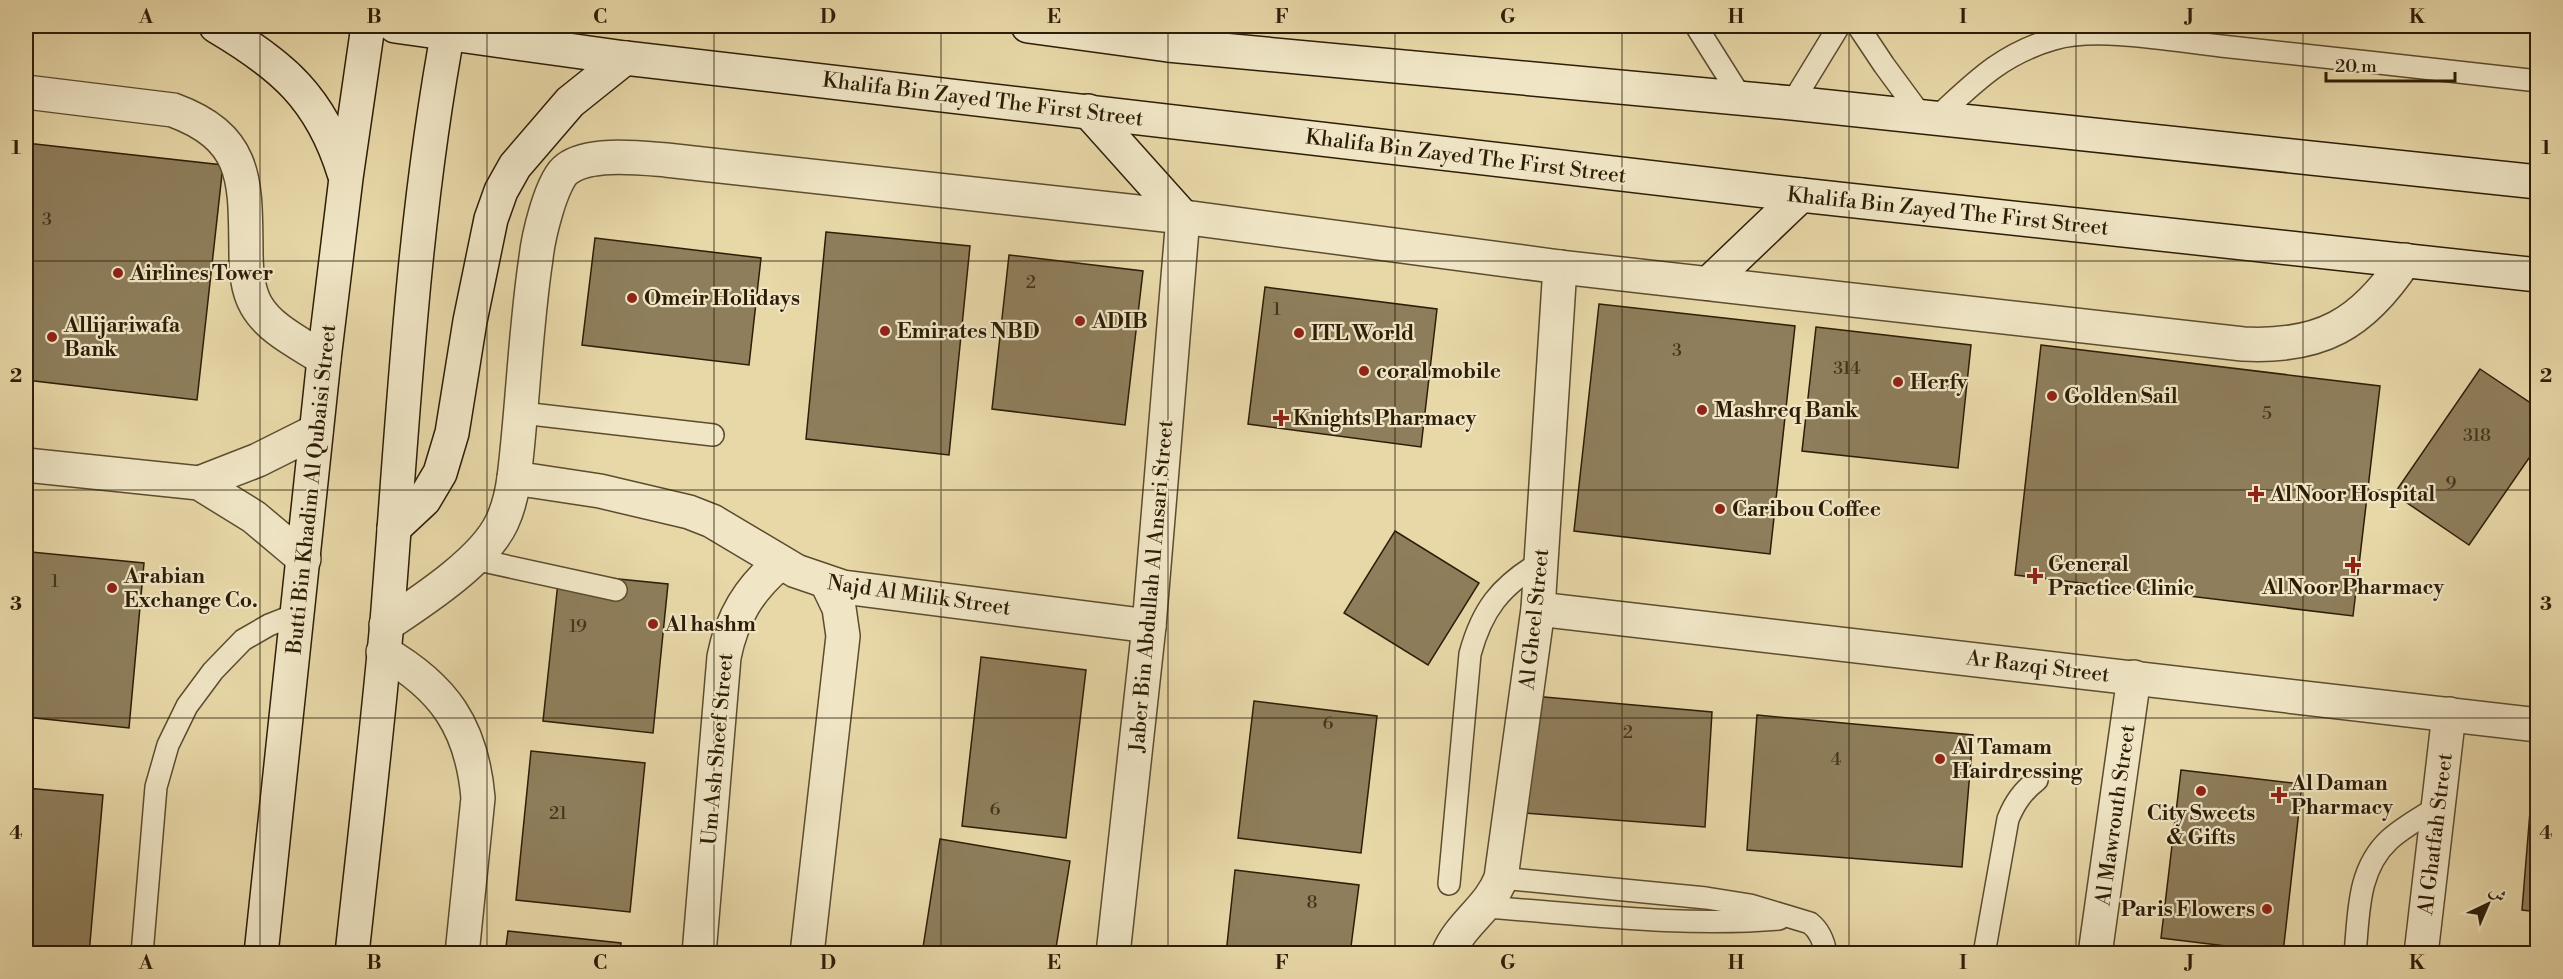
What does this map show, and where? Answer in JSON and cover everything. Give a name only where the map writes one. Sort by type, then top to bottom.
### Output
[{"type":"street","points":[[216,26],[241,40],[295,82],[318,111],[335,143],[346,178]]},
{"type":"street","name":"Butti Bin Khadim Al Qubaisi Street","points":[[261,954],[324,359],[346,178],[368,26]]},
{"type":"street","name":"Khalifa Bin Zayed The First Street","points":[[395,26],[448,29],[625,58],[1801,195],[2538,275]]},
{"type":"street","points":[[1029,26],[1178,35],[1742,99],[2538,182]]},
{"type":"street","points":[[352,954],[385,638],[432,118],[448,29]]},
{"type":"street","points":[[394,528],[424,501],[440,473],[452,433],[470,321],[491,219],[501,191],[515,166],[570,102],[625,58]]},
{"type":"street","points":[[26,92],[173,110],[199,122],[222,140],[233,156],[244,184],[246,264],[250,294],[266,319],[324,359]]},
{"type":"street","points":[[1088,111],[1183,217]]},
{"type":"street","points":[[385,638],[474,559],[501,524],[510,500],[514,478],[536,257],[555,186],[566,169],[589,161],[616,157],[666,160],[1183,217],[1560,267],[2243,344],[2271,345],[2299,342],[2325,334],[2350,321],[2372,304],[2390,283],[2405,260]]},
{"type":"street","points":[[1709,283],[1801,195]]},
{"type":"street","name":"Jaber Bin Abdullah Al Ansari Street","points":[[1113,954],[1149,626],[1183,217]]},
{"type":"street","name":"Al Gheel Street","points":[[1448,954],[1453,942],[1485,907],[1501,878],[1538,609],[1560,267]]},
{"type":"street","points":[[198,483],[258,460],[316,431]]},
{"type":"street","points":[[26,465],[198,483],[254,517],[304,559]]},
{"type":"street","name":"Najd Al Milik Street","points":[[514,478],[600,491],[689,512],[712,521],[780,563],[827,584],[877,593],[1149,626]]},
{"type":"street","name":"Um Ash Sheef Street","points":[[699,954],[724,657],[728,635],[748,595],[780,563]]},
{"type":"street","points":[[807,954],[843,636],[839,608],[827,584]]},
{"type":"street","name":"Ar Razqi Street","points":[[1538,609],[2538,725]]},
{"type":"street","points":[[385,638],[445,700],[470,746],[476,772],[478,798],[462,954]]},
{"type":"street","name":"Al Mawrouth Street","points":[[2095,954],[2134,677]]},
{"type":"street","name":"Al Ghatfah Street","points":[[2421,954],[2449,714]]},
{"type":"lane","points":[[1696,26],[1742,99]]},
{"type":"lane","points":[[1792,103],[1839,26]]},
{"type":"lane","points":[[1858,26],[1884,65],[1929,118],[1995,65],[2025,48],[2057,38],[2090,34],[2163,39],[2538,81]]},
{"type":"lane","points":[[522,413],[713,435]]},
{"type":"lane","points":[[474,559],[616,590]]},
{"type":"lane","points":[[1449,884],[1470,654],[1474,639],[1487,610],[1502,590],[1520,574],[1541,562]]},
{"type":"lane","points":[[142,954],[156,787],[168,746],[187,706],[213,671],[243,640],[269,625],[297,614]]},
{"type":"lane","points":[[1984,954],[2008,819],[2014,804],[2024,790],[2037,780]]},
{"type":"lane","points":[[2355,954],[2363,883],[2368,868],[2388,841],[2439,806]]},
{"type":"lane","points":[[1501,878],[1706,898],[1750,905],[1792,918]]},
{"type":"lane","points":[[1485,907],[1682,921],[1801,919],[1817,929],[1823,940],[1826,954]]},
{"type":"building","name":"Airlines Tower","points":[[26,143],[223,165],[197,400],[26,380]]},
{"type":"building","points":[[826,232],[970,246],[949,455],[806,439]]},
{"type":"building","points":[[595,238],[761,258],[749,365],[582,345]]},
{"type":"building","points":[[1009,255],[1143,271],[1125,425],[992,409]]},
{"type":"building","points":[[1265,287],[1437,309],[1421,447],[1248,424]]},
{"type":"building","points":[[1599,304],[1795,326],[1770,554],[1574,531]]},
{"type":"building","points":[[1816,327],[1971,345],[1958,468],[1802,451]]},
{"type":"building","points":[[2041,345],[2380,386],[2353,616],[2015,575]]},
{"type":"building","points":[[2480,369],[2538,408],[2538,445],[2469,545],[2394,494]]},
{"type":"building","points":[[1395,531],[1479,583],[1428,665],[1344,613]]},
{"type":"building","points":[[31,552],[144,563],[129,728],[26,717],[26,618]]},
{"type":"building","points":[[559,573],[668,584],[653,733],[543,721]]},
{"type":"building","points":[[981,657],[1086,670],[1066,838],[962,826]]},
{"type":"building","points":[[1533,696],[1712,712],[1705,827],[1524,813]]},
{"type":"building","points":[[1254,701],[1377,716],[1361,853],[1238,838]]},
{"type":"building","points":[[1757,715],[1973,735],[1962,867],[1747,850]]},
{"type":"building","points":[[531,751],[645,763],[630,912],[516,900]]},
{"type":"building","points":[[2181,770],[2302,784],[2283,953],[2161,938]]},
{"type":"building","points":[[26,788],[103,795],[89,954],[26,954]]},
{"type":"building","points":[[2531,799],[2538,800],[2538,912],[2522,910]]},
{"type":"building","points":[[940,839],[1070,861],[1055,954],[922,954]]},
{"type":"building","points":[[1235,870],[1359,885],[1350,954],[1226,954]]},
{"type":"building","points":[[508,931],[621,943],[620,954],[505,954]]},
{"type":"place","name":"Airlines Tower","points":[[118,273]]},
{"type":"place","name":"Omeir Holidays","points":[[632,298]]},
{"type":"place","name":"ADIB","points":[[1080,321]]},
{"type":"place","name":"Emirates NBD","points":[[885,331]]},
{"type":"place","name":"ITL World","points":[[1299,333]]},
{"type":"place","name":"Allijariwafa Bank","points":[[52,337]]},
{"type":"place","name":"coral mobile","points":[[1364,371]]},
{"type":"place","name":"Herfy","points":[[1898,382]]},
{"type":"place","name":"Golden Sail","points":[[2052,396]]},
{"type":"place","name":"Mashreq Bank","points":[[1702,410]]},
{"type":"place","name":"Knights Pharmacy","points":[[1281,418]]},
{"type":"place","name":"Al Noor Hospital","points":[[2256,494]]},
{"type":"place","name":"Caribou Coffee","points":[[1720,509]]},
{"type":"place","name":"Al Noor Pharmacy","points":[[2353,565]]},
{"type":"place","name":"General Practice Clinic","points":[[2035,576]]},
{"type":"place","name":"Arabian Exchange Co.","points":[[112,588]]},
{"type":"place","name":"Al hashm","points":[[653,624]]},
{"type":"place","name":"Al Tamam Hairdressing","points":[[1940,759]]},
{"type":"place","name":"City Sweets & Gifts","points":[[2201,791]]},
{"type":"place","name":"Al Daman Pharmacy","points":[[2279,795]]},
{"type":"place","name":"Paris Flowers","points":[[2267,909]]}]
